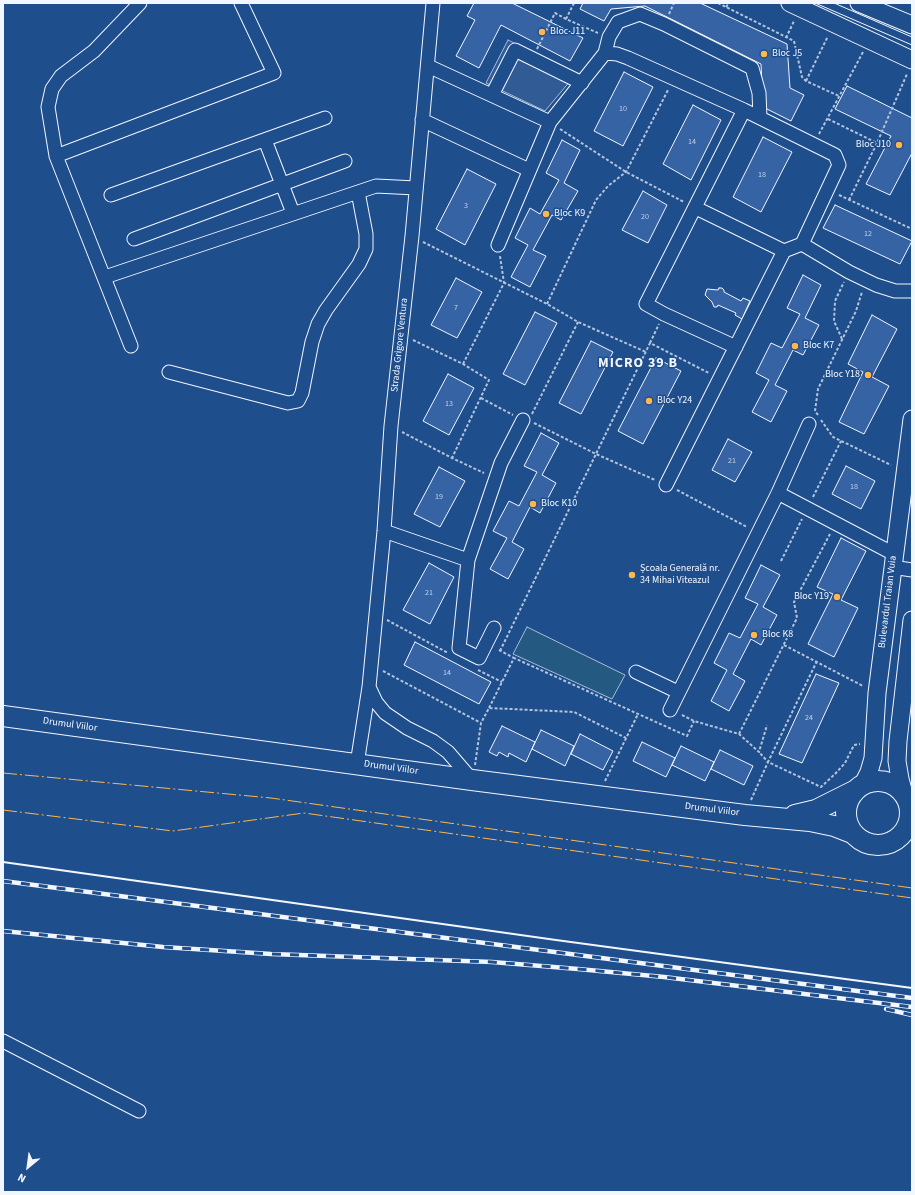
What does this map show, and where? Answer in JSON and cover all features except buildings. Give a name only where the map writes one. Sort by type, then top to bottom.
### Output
[{"type":"highway","name":"Drumul Viilor","points":[[3,716],[472,780],[745,815],[823,823],[852,833]]},
{"type":"highway","points":[[874,781],[885,782],[896,786],[908,802],[910,815],[908,826],[902,836],[882,846],[870,845],[860,840],[852,833],[846,823],[845,811],[848,800],[859,788],[874,781]]},
{"type":"highway","name":"Drumul Viilor","points":[[779,818],[816,810],[859,788]]},
{"type":"highway","points":[[892,842],[912,841]]},
{"type":"main road","points":[[859,3],[912,25]]},
{"type":"main road","points":[[795,5],[869,40],[911,64]]},
{"type":"main road","name":"Bulevardul Traian Vuia","points":[[859,788],[869,772],[874,744],[877,693],[912,418]]},
{"type":"main road","points":[[908,802],[900,779],[898,741],[912,620]]},
{"type":"street","points":[[131,346],[105,276],[56,156],[48,107],[52,89],[61,76],[94,51],[140,3]]},
{"type":"street","points":[[56,156],[274,73],[241,3]]},
{"type":"street","name":"Strada Grigore Ventura","points":[[358,764],[369,687],[370,664],[384,531],[391,426],[412,236],[433,3]]},
{"type":"street","points":[[498,245],[550,122],[605,53],[609,37],[618,22],[640,14],[664,24],[752,68],[759,93],[760,118]]},
{"type":"street","points":[[492,95],[515,50],[582,83]]},
{"type":"street","points":[[605,53],[616,54],[744,110],[835,155],[838,165],[802,244],[784,251],[666,485]]},
{"type":"street","points":[[428,66],[550,122]]},
{"type":"street","points":[[736,347],[664,314],[646,304],[696,208],[744,110]]},
{"type":"street","points":[[111,194],[325,118]]},
{"type":"street","points":[[422,120],[529,170]]},
{"type":"street","points":[[265,140],[294,213]]},
{"type":"street","points":[[134,239],[345,160]]},
{"type":"street","points":[[105,276],[376,186],[416,188]]},
{"type":"street","points":[[169,372],[288,403],[298,401],[302,393],[312,342],[318,324],[326,310],[359,264],[366,249],[366,234],[358,192]]},
{"type":"street","points":[[696,208],[784,251]]},
{"type":"street","points":[[802,244],[865,281],[896,291],[912,291]]},
{"type":"street","points":[[494,628],[479,658],[459,648],[468,560],[501,463],[523,420]]},
{"type":"street","points":[[670,710],[757,532],[778,493],[809,424]]},
{"type":"street","points":[[778,493],[837,523],[893,561],[912,570]]},
{"type":"street","points":[[384,531],[468,560]]},
{"type":"street","points":[[636,672],[678,692]]},
{"type":"street","name":"Strada Grigore Ventura","points":[[369,687],[376,702],[385,713],[407,728],[433,741],[448,752],[472,780]]},
{"type":"street","points":[[3,1041],[139,1111]]},
{"type":"path","points":[[566,19],[574,3]]},
{"type":"path","points":[[718,3],[794,41],[802,77],[806,81],[839,96]]},
{"type":"path","points":[[726,7],[729,3]]},
{"type":"path","points":[[786,38],[795,5]]},
{"type":"path","points":[[532,58],[555,13],[609,37]]},
{"type":"path","points":[[806,81],[834,24]]},
{"type":"path","points":[[814,144],[869,40]]},
{"type":"path","points":[[849,200],[877,144],[911,64]]},
{"type":"path","points":[[547,304],[596,200],[608,186],[626,172],[674,79]]},
{"type":"path","points":[[828,119],[877,144]]},
{"type":"path","points":[[550,122],[626,172],[696,208]]},
{"type":"path","points":[[827,189],[912,230]]},
{"type":"path","points":[[412,236],[547,304],[578,322],[646,352]]},
{"type":"path","points":[[462,364],[504,283],[498,245]]},
{"type":"path","points":[[842,339],[834,321],[835,301],[849,272]]},
{"type":"path","points":[[865,281],[856,311],[818,389],[815,411],[833,437],[905,472]]},
{"type":"path","points":[[500,651],[664,314]]},
{"type":"path","points":[[578,322],[529,420],[596,454],[666,485],[757,532]]},
{"type":"path","points":[[402,334],[462,364],[489,380],[452,458]]},
{"type":"path","points":[[650,343],[720,378]]},
{"type":"path","points":[[481,398],[523,420]]},
{"type":"path","points":[[391,426],[496,479]]},
{"type":"path","points":[[739,734],[797,618],[794,602],[837,523]]},
{"type":"path","points":[[375,614],[448,652]]},
{"type":"path","points":[[487,644],[514,658],[687,736],[694,721]]},
{"type":"path","points":[[784,645],[877,693]]},
{"type":"path","points":[[472,780],[481,723],[514,658]]},
{"type":"path","points":[[745,815],[768,762],[817,661]]},
{"type":"path","points":[[370,664],[481,723]]},
{"type":"path","points":[[474,668],[502,682]]},
{"type":"path","points":[[489,708],[574,712],[626,738]]},
{"type":"path","points":[[670,710],[694,721],[739,734],[768,762],[821,786],[846,763],[854,745],[874,744]]},
{"type":"path","points":[[598,795],[638,714]]},
{"type":"path","points":[[759,752],[767,725]]},
{"type":"shaded area","points":[[508,40],[576,74],[545,111],[486,83]]},
{"type":"shaded area","points":[[527,627],[625,675],[612,699],[513,654]]},
{"type":"tram line","points":[[815,3],[912,45]]},
{"type":"tram line","points":[[834,3],[912,37]]},
{"type":"railway","points":[[3,881],[912,998]]},
{"type":"railway","points":[[3,931],[163,947],[271,954],[492,962],[578,969],[664,977],[912,1007]]},
{"type":"railway","points":[[886,1009],[912,1015]]},
{"type":"wall","points":[[3,862],[556,940],[912,988]]},
{"type":"power","points":[[3,773],[271,798],[912,888]]},
{"type":"power","points":[[3,810],[173,831],[304,813],[912,898]]},
{"type":"place","name":"Bloc J11","points":[[542,32]]},
{"type":"place","name":"Bloc J5","points":[[764,54]]},
{"type":"place","name":"Bloc J10","points":[[899,145]]},
{"type":"place","name":"Bloc K9","points":[[546,214]]},
{"type":"place","name":"Bloc K7","points":[[795,346]]},
{"type":"place","name":"Bloc Y18","points":[[868,375]]},
{"type":"place","name":"Bloc Y24","points":[[649,401]]},
{"type":"place","name":"Bloc K10","points":[[533,504]]},
{"type":"place","name":"Școala Generală nr. 34 Mihai Viteazul","points":[[632,575]]},
{"type":"place","name":"Bloc Y19","points":[[837,597]]},
{"type":"place","name":"Bloc K8","points":[[754,635]]},
{"type":"district","name":"MICRO 39 B","points":[[638,364]]}]
